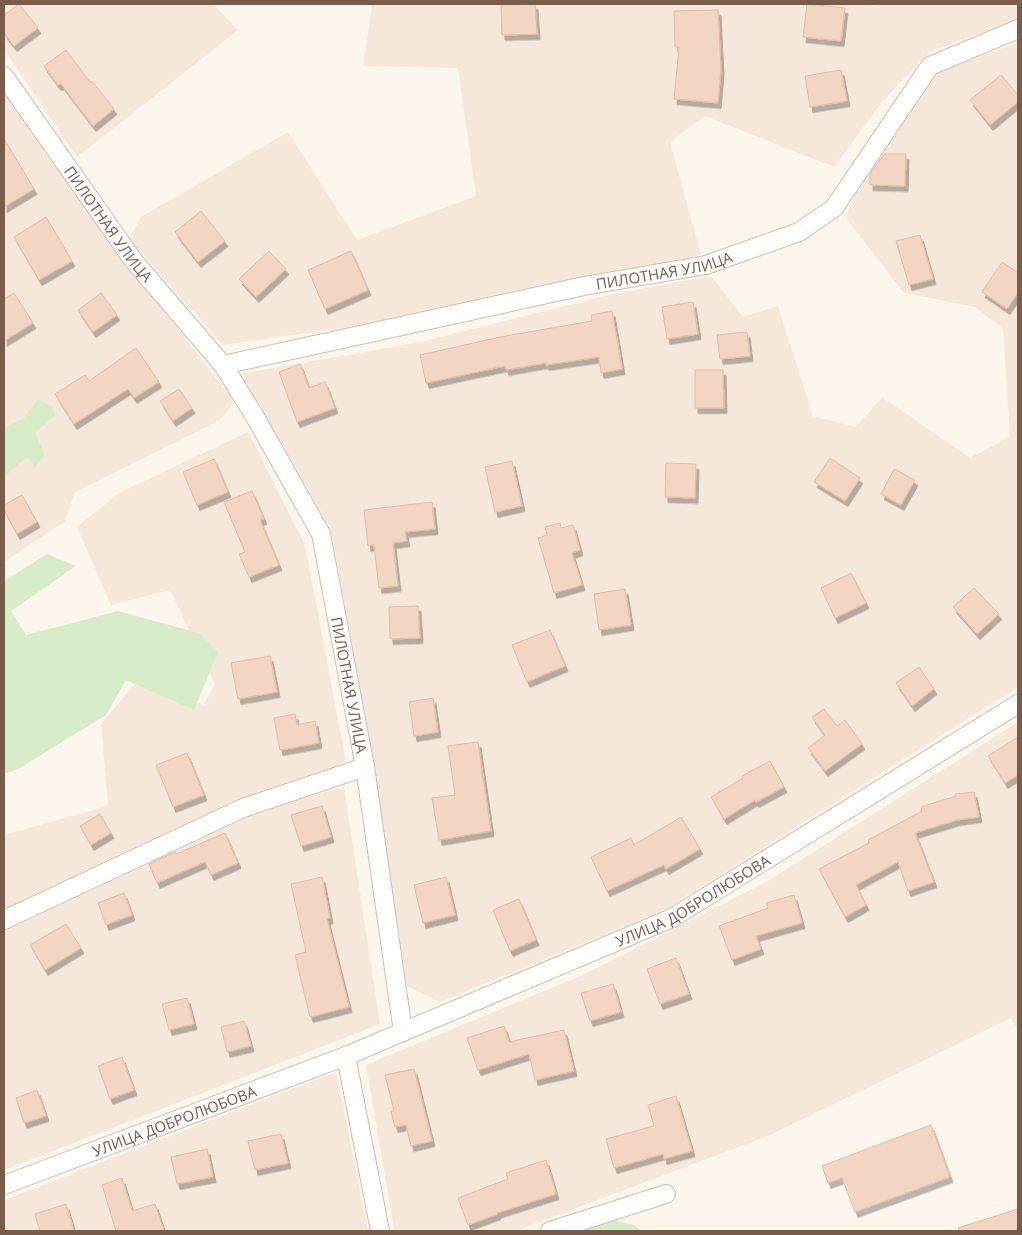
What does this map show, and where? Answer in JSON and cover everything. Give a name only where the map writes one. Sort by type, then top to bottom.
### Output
[{"type":"street","name":"ПИЛОТНАЯ УЛИЦА","points":[[223,365],[584,286],[706,265],[799,232],[834,208],[930,66],[1018,30]]},
{"type":"street","name":"ПИЛОТНАЯ УЛИЦА","points":[[4,76],[133,260],[223,365],[254,415],[321,534],[365,766],[403,1032]]},
{"type":"street","name":"УЛИЦА ДОБРОЛЮБОВА","points":[[4,1185],[346,1056],[672,918],[1018,704]]},
{"type":"street","points":[[4,920],[243,808],[365,766]]},
{"type":"street","points":[[346,1056],[380,1231]]},
{"type":"street","points":[[550,1231],[666,1194]]},
{"type":"shaded area","points":[[4,4],[213,4],[238,30],[77,157],[4,49]]},
{"type":"shaded area","points":[[372,4],[871,4],[872,7],[884,4],[1018,4],[1018,19],[929,52],[881,103],[834,167],[705,116],[670,142],[701,255],[404,319],[223,345],[129,239],[141,217],[288,132],[357,240],[476,196],[458,68],[363,66]]},
{"type":"shaded area","points":[[1018,43],[1018,687],[664,910],[440,1002],[407,986],[360,693],[331,529],[240,374],[421,342],[613,294],[711,276],[743,317],[778,306],[813,416],[856,427],[882,397],[970,458],[1010,437],[1003,329],[975,307],[904,293],[846,218],[863,174],[935,71]]},
{"type":"shaded area","points":[[4,91],[234,402],[220,420],[75,492],[65,521],[4,562]]},
{"type":"shaded area","points":[[248,432],[305,545],[346,762],[64,884],[4,913],[4,835],[108,806],[101,724],[142,676],[204,705],[215,684],[170,590],[111,605],[77,527],[119,493]]},
{"type":"shaded area","points":[[1018,722],[1018,1032],[1011,1018],[768,1136],[515,1231],[406,1231],[394,1229],[366,1065],[585,974],[768,881]]},
{"type":"shaded area","points":[[344,787],[380,1024],[4,1170],[4,927],[244,815]]},
{"type":"shaded area","points":[[336,1072],[368,1231],[4,1231],[4,1200]]},
{"type":"green space","points":[[38,399],[52,406],[55,415],[35,433],[45,455],[35,467],[28,456],[4,477],[4,428],[24,418]]},
{"type":"green space","points":[[47,554],[76,566],[11,611],[26,635],[118,611],[199,633],[218,652],[194,710],[126,680],[106,715],[18,769],[4,774],[4,581]]},
{"type":"green space","points":[[613,1220],[634,1225],[642,1231],[581,1231]]},
{"type":"building","points":[[19,4],[38,28],[14,46],[4,33],[4,15]]},
{"type":"building","points":[[535,4],[537,34],[502,35],[501,5]]},
{"type":"building","points":[[807,4],[845,8],[841,41],[803,37]]},
{"type":"building","points":[[718,10],[721,70],[718,103],[674,99],[679,47],[675,47],[674,11]]},
{"type":"building","points":[[66,50],[90,82],[92,81],[114,109],[93,126],[61,84],[58,85],[44,66]]},
{"type":"building","points":[[841,70],[847,101],[810,107],[805,76]]},
{"type":"building","points":[[1001,75],[1018,95],[1018,102],[990,125],[970,100]]},
{"type":"building","points":[[4,139],[34,189],[4,207]]},
{"type":"building","points":[[884,154],[906,154],[905,186],[870,185],[870,174]]},
{"type":"building","points":[[201,211],[225,241],[198,262],[175,232]]},
{"type":"building","points":[[46,217],[72,261],[39,280],[14,237]]},
{"type":"building","points":[[920,235],[933,279],[909,285],[896,241]]},
{"type":"building","points":[[269,251],[286,269],[256,297],[239,279]]},
{"type":"building","points":[[351,251],[368,290],[325,309],[308,270]]},
{"type":"building","points":[[1002,262],[1018,273],[1018,293],[1007,309],[982,292]]},
{"type":"building","points":[[14,293],[33,323],[4,341],[4,299]]},
{"type":"building","points":[[101,293],[117,315],[93,332],[78,310]]},
{"type":"building","points":[[693,302],[698,334],[667,339],[662,307]]},
{"type":"building","points":[[612,311],[622,369],[601,373],[599,357],[546,365],[545,363],[506,370],[505,366],[426,383],[420,355],[500,337],[592,321],[591,315]]},
{"type":"building","points":[[747,332],[750,356],[720,359],[717,335]]},
{"type":"building","points":[[136,348],[159,382],[134,398],[128,389],[74,424],[55,394],[85,375],[89,381]]},
{"type":"building","points":[[300,364],[309,388],[325,382],[335,408],[297,422],[279,372]]},
{"type":"building","points":[[695,370],[723,370],[724,408],[695,408]]},
{"type":"building","points":[[179,389],[192,408],[173,421],[160,401]]},
{"type":"building","points":[[830,458],[860,478],[845,501],[814,482]]},
{"type":"building","points":[[214,459],[228,492],[197,505],[183,472]]},
{"type":"building","points":[[512,461],[522,506],[495,512],[485,467]]},
{"type":"building","points":[[666,463],[696,464],[695,498],[665,497]]},
{"type":"building","points":[[894,469],[915,480],[901,505],[881,494]]},
{"type":"building","points":[[252,491],[264,519],[260,520],[279,565],[249,577],[239,554],[245,552],[224,502]]},
{"type":"building","points":[[22,495],[37,522],[17,534],[4,510],[4,505]]},
{"type":"building","points":[[432,502],[435,529],[405,532],[407,541],[393,543],[398,586],[379,588],[374,545],[368,546],[364,510]]},
{"type":"building","points":[[560,523],[561,528],[573,525],[580,550],[572,553],[582,585],[554,593],[538,538],[547,535],[545,527]]},
{"type":"building","points":[[851,573],[866,603],[835,618],[821,588]]},
{"type":"building","points":[[974,588],[999,614],[977,634],[953,607]]},
{"type":"building","points":[[625,589],[631,625],[599,630],[594,594]]},
{"type":"building","points":[[418,606],[420,638],[390,639],[389,607]]},
{"type":"building","points":[[550,630],[565,666],[527,682],[512,645]]},
{"type":"building","points":[[270,656],[277,692],[238,699],[231,663]]},
{"type":"building","points":[[919,667],[934,689],[912,706],[896,683]]},
{"type":"building","points":[[433,698],[438,732],[414,736],[409,702]]},
{"type":"building","points":[[824,709],[837,726],[845,720],[862,744],[825,771],[808,748],[825,735],[812,717]]},
{"type":"building","points":[[295,714],[297,725],[315,721],[319,743],[280,750],[274,718]]},
{"type":"building","points":[[1018,737],[1018,775],[1005,783],[988,756]]},
{"type":"building","points":[[478,742],[491,831],[439,840],[432,798],[455,795],[448,746]]},
{"type":"building","points":[[187,753],[204,795],[173,807],[156,765]]},
{"type":"building","points":[[770,761],[784,787],[756,802],[755,800],[724,819],[711,797],[743,778],[742,776]]},
{"type":"building","points":[[974,792],[979,817],[957,820],[915,833],[934,882],[908,891],[898,862],[856,885],[866,905],[845,917],[819,869],[869,843],[868,840],[922,811],[921,807],[956,796],[955,794]]},
{"type":"building","points":[[322,806],[331,837],[301,846],[291,815]]},
{"type":"building","points":[[100,814],[111,833],[91,845],[80,826]]},
{"type":"building","points":[[681,817],[700,849],[666,869],[664,865],[607,891],[591,857],[631,838],[634,845]]},
{"type":"building","points":[[225,833],[238,863],[211,875],[205,862],[157,883],[149,864]]},
{"type":"building","points":[[322,877],[330,918],[327,919],[349,1007],[310,1017],[295,955],[306,952],[291,884]]},
{"type":"building","points":[[446,877],[455,915],[423,923],[414,885]]},
{"type":"building","points":[[124,893],[132,915],[106,925],[98,903]]},
{"type":"building","points":[[794,895],[802,923],[756,936],[761,949],[732,960],[719,926],[768,908],[766,903]]},
{"type":"building","points":[[519,899],[536,940],[510,951],[493,910]]},
{"type":"building","points":[[66,924],[81,948],[45,970],[30,945]]},
{"type":"building","points":[[676,958],[689,994],[660,1004],[647,969]]},
{"type":"building","points":[[613,984],[621,1012],[590,1021],[581,993]]},
{"type":"building","points":[[187,998],[194,1024],[169,1030],[162,1004]]},
{"type":"building","points":[[244,1021],[251,1046],[227,1052],[221,1027]]},
{"type":"building","points":[[504,1026],[509,1042],[564,1030],[574,1071],[535,1080],[529,1054],[478,1070],[467,1038]]},
{"type":"building","points":[[122,1057],[134,1090],[110,1099],[98,1066]]},
{"type":"building","points":[[414,1069],[432,1141],[411,1146],[406,1125],[395,1127],[391,1112],[394,1111],[385,1075]]},
{"type":"building","points":[[37,1090],[46,1116],[24,1123],[16,1098]]},
{"type":"building","points":[[676,1096],[692,1151],[664,1159],[663,1154],[614,1168],[606,1139],[654,1126],[648,1105]]},
{"type":"building","points":[[931,1125],[950,1177],[855,1212],[842,1178],[828,1183],[822,1166]]},
{"type":"building","points":[[281,1134],[288,1163],[255,1170],[248,1141]]},
{"type":"building","points":[[207,1149],[213,1177],[177,1184],[171,1157]]},
{"type":"building","points":[[546,1160],[556,1194],[497,1213],[468,1225],[458,1198],[508,1179],[506,1173]]},
{"type":"building","points":[[122,1178],[132,1211],[155,1204],[164,1231],[116,1231],[102,1185]]},
{"type":"building","points":[[66,1204],[74,1231],[40,1231],[35,1214]]},
{"type":"building","points":[[1018,1209],[1018,1231],[959,1231],[958,1228]]}]
